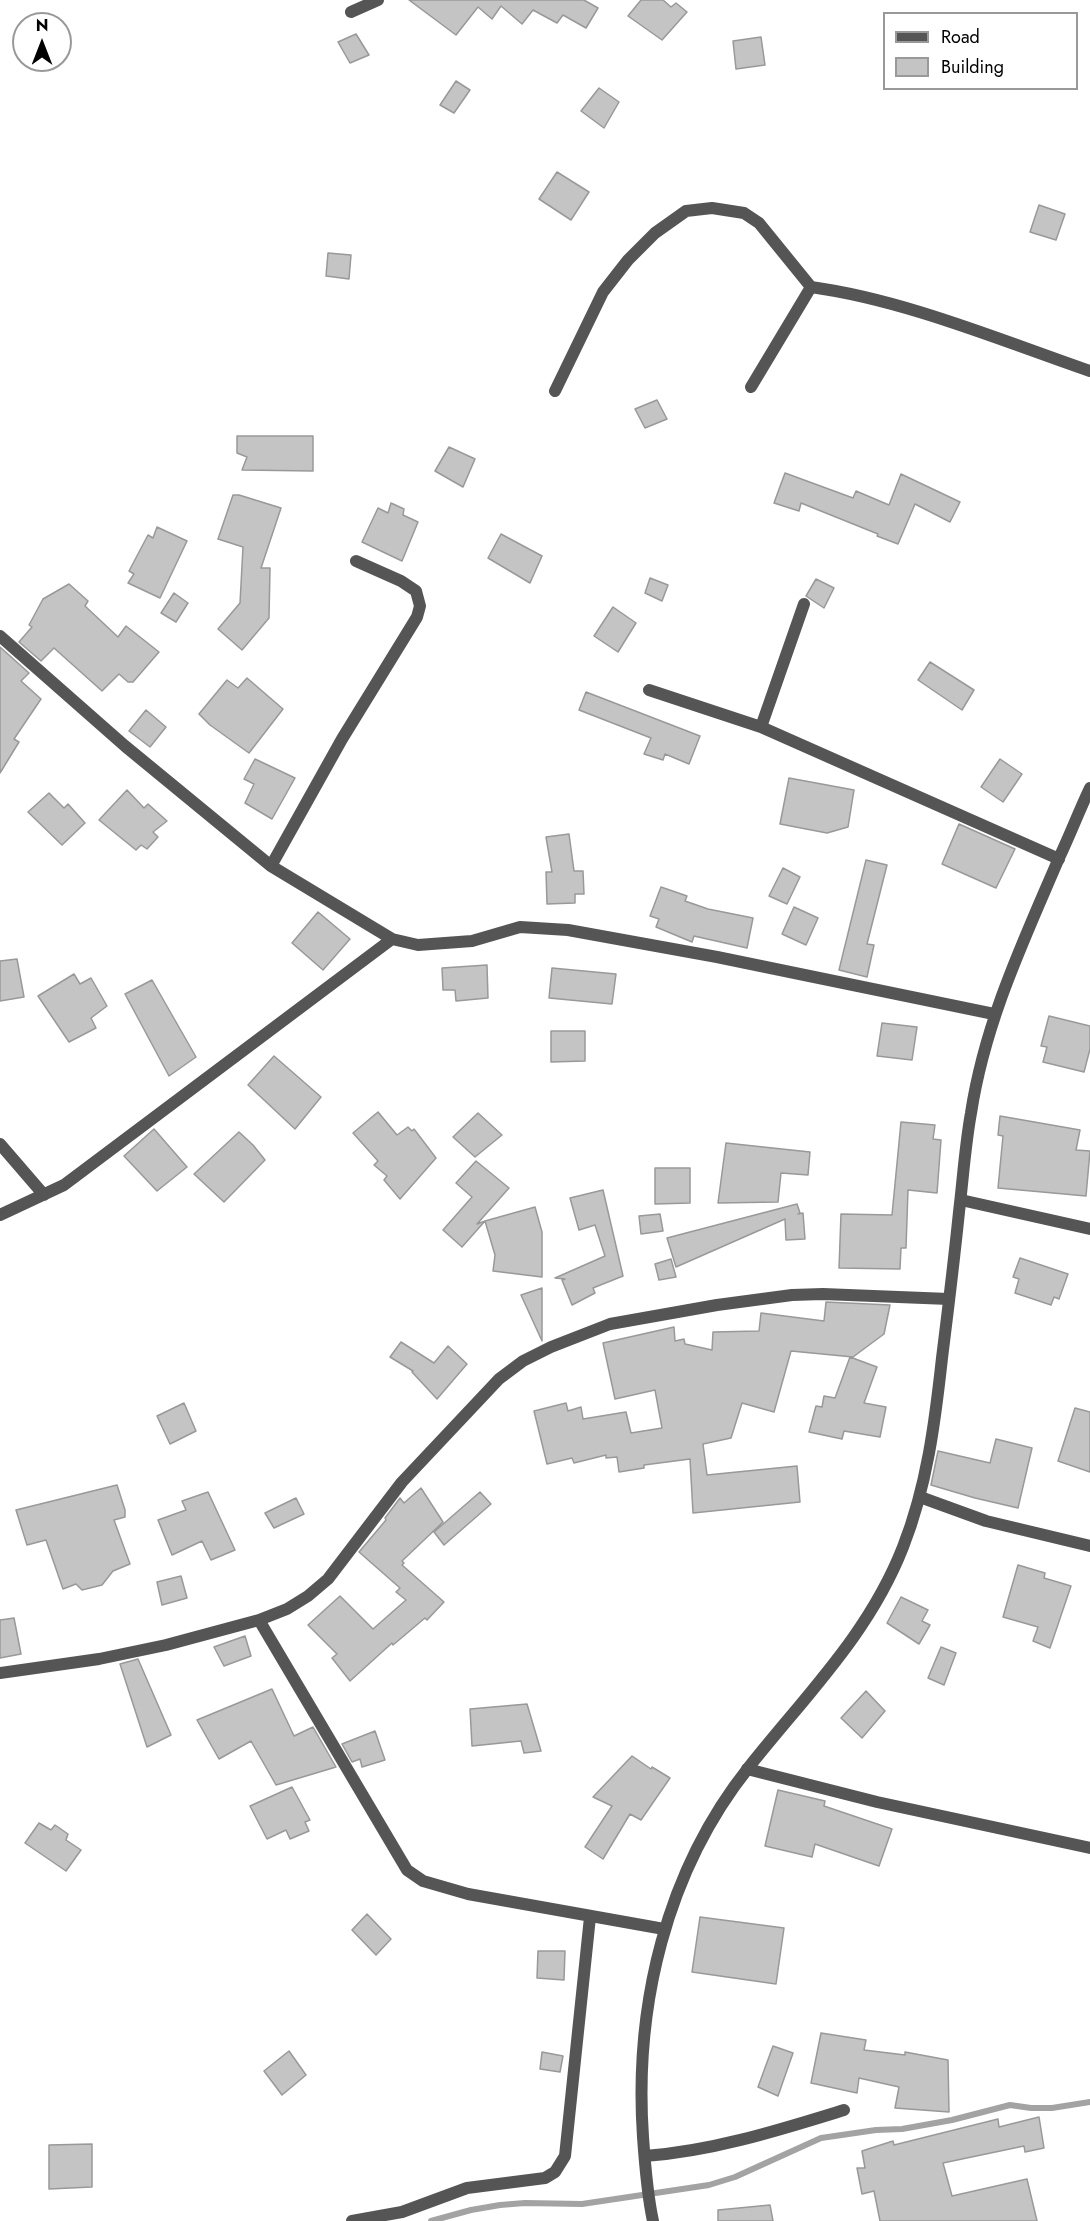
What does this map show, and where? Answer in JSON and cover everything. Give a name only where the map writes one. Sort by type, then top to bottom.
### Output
[{"type":"street","points":[[351,12],[378,0]]},
{"type":"street","points":[[555,391],[603,292],[628,260],[655,233],[686,211],[712,208],[744,213],[759,223],[811,286],[844,291],[883,302],[1090,371]]},
{"type":"street","points":[[751,387],[811,286]]},
{"type":"street","points":[[271,866],[342,739],[417,617],[420,606],[416,591],[401,581],[356,561]]},
{"type":"street","points":[[760,727],[804,604]]},
{"type":"street","points":[[0,636],[124,746],[271,866],[392,939],[417,945],[472,941],[520,927],[568,930],[717,957],[994,1014]]},
{"type":"street","points":[[649,690],[760,727],[1059,859]]},
{"type":"street","points":[[652,2216],[645,2156],[641,2075],[654,1967],[664,1929],[689,1868],[722,1805],[747,1769],[845,1652],[886,1587],[904,1544],[920,1497],[938,1407],[976,1083],[994,1014],[1034,914],[1059,859],[1085,811],[1090,788]]},
{"type":"street","points":[[0,1215],[64,1185],[392,939]]},
{"type":"street","points":[[0,1144],[44,1195]]},
{"type":"street","points":[[961,1200],[1090,1229]]},
{"type":"street","points":[[0,1673],[166,1646],[259,1620],[301,1601],[328,1579],[402,1482],[499,1379],[523,1362],[551,1347],[610,1324],[717,1305],[792,1295],[950,1299]]},
{"type":"street","points":[[920,1497],[986,1521],[1090,1546]]},
{"type":"street","points":[[259,1620],[407,1870],[423,1881],[468,1894],[664,1929]]},
{"type":"street","points":[[747,1769],[877,1802],[1090,1848]]},
{"type":"street","points":[[352,2221],[402,2212],[467,2188],[545,2178],[555,2172],[565,2156],[590,1917]]},
{"type":"street","points":[[645,2156],[683,2153],[772,2132],[844,2110]]},
{"type":"building","points":[[409,0],[584,0],[598,8],[586,28],[563,15],[557,23],[533,10],[522,24],[501,6],[492,19],[478,7],[456,35]]},
{"type":"building","points":[[641,0],[663,0],[671,7],[676,3],[687,12],[662,40],[628,16]]},
{"type":"building","points":[[356,34],[369,55],[350,63],[338,42]]},
{"type":"building","points":[[761,37],[765,65],[736,69],[733,41]]},
{"type":"building","points":[[456,81],[470,90],[454,113],[440,105]]},
{"type":"building","points":[[599,88],[619,102],[604,128],[581,111]]},
{"type":"building","points":[[557,172],[589,192],[571,220],[539,199]]},
{"type":"building","points":[[1039,205],[1065,214],[1056,240],[1030,232]]},
{"type":"building","points":[[328,253],[351,255],[349,279],[326,276]]},
{"type":"building","points":[[657,400],[667,419],[645,428],[635,409]]},
{"type":"building","points":[[237,436],[313,436],[313,471],[242,470],[247,457],[237,453]]},
{"type":"building","points":[[449,447],[475,459],[463,487],[435,471]]},
{"type":"building","points":[[785,473],[853,498],[856,491],[889,505],[901,474],[960,502],[950,522],[915,504],[898,544],[801,503],[799,511],[774,503]]},
{"type":"building","points":[[233,495],[281,508],[261,568],[270,568],[269,618],[242,650],[218,629],[240,603],[243,547],[218,539]]},
{"type":"building","points":[[391,503],[404,509],[403,515],[418,522],[402,561],[362,542],[378,508],[388,513]]},
{"type":"building","points":[[157,527],[187,541],[160,598],[128,583],[134,574],[129,571],[148,535],[153,538]]},
{"type":"building","points":[[501,534],[542,556],[530,583],[488,558]]},
{"type":"building","points":[[650,578],[668,585],[662,601],[645,593]]},
{"type":"building","points":[[816,579],[834,588],[824,608],[806,596]]},
{"type":"building","points":[[69,584],[88,601],[85,606],[118,637],[126,626],[159,652],[133,682],[128,682],[119,674],[102,691],[54,648],[41,661],[19,642],[32,627],[29,625],[43,599]]},
{"type":"building","points":[[174,593],[188,603],[176,622],[161,613]]},
{"type":"building","points":[[613,607],[636,623],[618,652],[594,636]]},
{"type":"building","points":[[0,647],[29,673],[21,681],[41,699],[14,739],[19,742],[0,773]]},
{"type":"building","points":[[930,662],[974,690],[962,710],[918,680]]},
{"type":"building","points":[[247,678],[283,709],[249,753],[210,725],[199,714],[227,680],[238,688]]},
{"type":"building","points":[[586,692],[700,736],[689,764],[665,754],[663,760],[644,754],[651,738],[579,710]]},
{"type":"building","points":[[146,710],[166,727],[150,747],[129,731]]},
{"type":"building","points":[[255,759],[295,778],[272,819],[245,803],[254,784],[244,779]]},
{"type":"building","points":[[1000,759],[1022,774],[1003,802],[981,787]]},
{"type":"building","points":[[789,778],[854,790],[848,827],[827,833],[780,824]]},
{"type":"building","points":[[127,790],[144,808],[148,804],[167,821],[153,832],[158,837],[147,849],[141,845],[136,850],[99,820]]},
{"type":"building","points":[[49,793],[64,808],[68,804],[85,823],[62,845],[28,812]]},
{"type":"building","points":[[959,824],[1015,849],[996,888],[942,864]]},
{"type":"building","points":[[569,834],[574,871],[583,871],[584,894],[575,894],[575,903],[547,904],[546,872],[552,872],[546,837]]},
{"type":"building","points":[[866,860],[887,865],[867,944],[874,945],[867,977],[839,970]]},
{"type":"building","points":[[783,868],[800,877],[787,904],[769,896]]},
{"type":"building","points":[[661,887],[687,896],[685,901],[708,909],[753,918],[747,948],[694,936],[692,942],[656,927],[659,919],[650,916]]},
{"type":"building","points":[[794,907],[818,918],[806,945],[782,934]]},
{"type":"building","points":[[318,912],[350,939],[323,970],[292,943]]},
{"type":"building","points":[[17,959],[24,997],[0,1001],[0,961]]},
{"type":"building","points":[[487,965],[488,998],[456,1001],[455,990],[443,990],[442,968]]},
{"type":"building","points":[[552,968],[616,974],[612,1004],[549,998]]},
{"type":"building","points":[[74,974],[80,984],[91,978],[107,1006],[91,1018],[96,1028],[69,1042],[38,996]]},
{"type":"building","points":[[152,980],[196,1057],[169,1076],[125,994]]},
{"type":"building","points":[[1049,1016],[1090,1026],[1090,1049],[1084,1072],[1043,1062],[1047,1047],[1041,1046]]},
{"type":"building","points":[[882,1023],[917,1027],[912,1060],[877,1056]]},
{"type":"building","points":[[551,1031],[585,1031],[585,1061],[551,1062]]},
{"type":"building","points":[[274,1056],[321,1097],[295,1129],[248,1085]]},
{"type":"building","points":[[378,1112],[397,1135],[408,1127],[412,1131],[414,1129],[436,1158],[400,1199],[384,1180],[387,1176],[374,1165],[378,1161],[353,1133]]},
{"type":"building","points":[[478,1113],[502,1135],[475,1157],[453,1137]]},
{"type":"building","points":[[1000,1116],[1080,1130],[1076,1150],[1090,1151],[1086,1196],[998,1188],[1003,1136],[998,1135]]},
{"type":"building","points":[[901,1122],[935,1125],[933,1139],[941,1140],[937,1193],[908,1190],[906,1248],[901,1248],[900,1269],[839,1268],[841,1214],[892,1215]]},
{"type":"building","points":[[154,1129],[187,1167],[157,1191],[124,1156]]},
{"type":"building","points":[[239,1132],[265,1160],[224,1202],[194,1174]]},
{"type":"building","points":[[726,1143],[810,1152],[808,1175],[781,1173],[778,1202],[718,1203]]},
{"type":"building","points":[[476,1161],[509,1188],[477,1224],[485,1221],[462,1247],[443,1230],[472,1197],[456,1183]]},
{"type":"building","points":[[655,1168],[690,1168],[690,1203],[655,1204]]},
{"type":"building","points":[[603,1190],[623,1276],[593,1288],[595,1293],[572,1305],[562,1280],[565,1279],[555,1278],[605,1256],[595,1225],[579,1230],[570,1198]]},
{"type":"building","points":[[797,1204],[800,1213],[798,1214],[803,1213],[805,1239],[786,1240],[785,1219],[676,1267],[667,1238]]},
{"type":"building","points":[[535,1207],[542,1232],[542,1277],[493,1271],[495,1255],[485,1221]]},
{"type":"building","points":[[660,1214],[663,1231],[641,1234],[639,1216]]},
{"type":"building","points":[[1020,1258],[1068,1274],[1059,1299],[1054,1297],[1051,1305],[1015,1293],[1019,1279],[1013,1277]]},
{"type":"building","points":[[671,1259],[676,1277],[659,1280],[655,1264]]},
{"type":"building","points":[[542,1288],[542,1341],[521,1295]]},
{"type":"building","points":[[826,1302],[890,1305],[884,1334],[853,1357],[791,1351],[774,1412],[742,1403],[731,1438],[703,1444],[707,1475],[797,1466],[800,1502],[693,1513],[690,1459],[644,1465],[644,1468],[619,1472],[617,1457],[606,1458],[606,1455],[574,1463],[572,1458],[547,1464],[534,1411],[566,1403],[568,1411],[581,1407],[583,1419],[626,1412],[631,1433],[662,1428],[655,1390],[615,1399],[603,1343],[674,1327],[675,1341],[684,1339],[685,1344],[712,1350],[713,1332],[759,1331],[761,1313],[824,1321]]},
{"type":"building","points":[[401,1342],[434,1363],[448,1346],[467,1364],[437,1399],[413,1371],[390,1357]]},
{"type":"building","points":[[850,1357],[877,1367],[864,1403],[886,1407],[880,1437],[844,1431],[842,1439],[809,1432],[816,1406],[822,1407],[824,1396],[835,1398]]},
{"type":"building","points":[[184,1403],[196,1431],[170,1444],[157,1416]]},
{"type":"building","points":[[1075,1408],[1090,1412],[1090,1472],[1058,1461]]},
{"type":"building","points":[[996,1439],[1032,1448],[1018,1508],[931,1485],[938,1451],[990,1463]]},
{"type":"building","points":[[117,1485],[125,1517],[114,1520],[130,1564],[113,1571],[102,1585],[82,1590],[76,1584],[63,1589],[46,1540],[27,1545],[16,1510]]},
{"type":"building","points":[[421,1488],[443,1522],[402,1561],[404,1563],[402,1565],[444,1602],[427,1620],[425,1618],[393,1645],[392,1643],[350,1681],[332,1658],[337,1654],[308,1625],[340,1596],[373,1629],[406,1600],[396,1592],[400,1588],[359,1552],[386,1520],[385,1518],[400,1498],[404,1503]]},
{"type":"building","points":[[208,1492],[235,1550],[211,1560],[202,1541],[172,1555],[158,1520],[186,1510],[182,1501]]},
{"type":"building","points":[[480,1492],[491,1504],[444,1545],[434,1532]]},
{"type":"building","points":[[296,1498],[304,1514],[274,1528],[265,1513]]},
{"type":"building","points":[[1018,1565],[1045,1573],[1044,1578],[1071,1586],[1050,1648],[1033,1641],[1038,1627],[1003,1617]]},
{"type":"building","points":[[181,1576],[187,1598],[162,1605],[157,1582]]},
{"type":"building","points":[[901,1597],[928,1610],[922,1621],[930,1625],[919,1644],[887,1623]]},
{"type":"building","points":[[14,1618],[21,1654],[0,1658],[0,1620]]},
{"type":"building","points":[[245,1636],[251,1656],[224,1666],[214,1647]]},
{"type":"building","points":[[941,1647],[956,1653],[944,1685],[928,1678]]},
{"type":"building","points":[[138,1659],[171,1735],[147,1747],[120,1664]]},
{"type":"building","points":[[272,1689],[294,1736],[313,1727],[336,1767],[276,1785],[251,1741],[219,1759],[197,1720]]},
{"type":"building","points":[[866,1691],[885,1711],[862,1738],[841,1718]]},
{"type":"building","points":[[527,1704],[541,1751],[524,1753],[521,1741],[472,1746],[470,1709]]},
{"type":"building","points":[[375,1731],[385,1760],[362,1767],[360,1759],[352,1762],[342,1744]]},
{"type":"building","points":[[632,1756],[670,1778],[641,1820],[630,1814],[603,1859],[585,1847],[612,1806],[593,1797]]},
{"type":"building","points":[[292,1787],[310,1820],[305,1822],[309,1831],[290,1839],[286,1830],[267,1839],[250,1806]]},
{"type":"building","points":[[778,1790],[825,1801],[824,1806],[892,1829],[879,1866],[815,1844],[812,1857],[765,1846]]},
{"type":"building","points":[[39,1823],[51,1830],[55,1825],[68,1834],[66,1840],[81,1850],[66,1871],[25,1843]]},
{"type":"building","points":[[367,1914],[391,1939],[376,1955],[352,1930]]},
{"type":"building","points":[[700,1917],[784,1928],[776,1984],[692,1972]]},
{"type":"building","points":[[538,1951],[565,1951],[564,1980],[537,1978]]},
{"type":"building","points":[[821,2033],[866,2040],[864,2050],[905,2055],[905,2052],[948,2060],[949,2112],[895,2108],[899,2087],[859,2078],[857,2093],[811,2083]]},
{"type":"building","points":[[773,2046],[793,2053],[778,2096],[758,2087]]},
{"type":"building","points":[[289,2051],[306,2075],[282,2095],[264,2071]]},
{"type":"building","points":[[542,2052],[563,2056],[560,2072],[540,2069]]},
{"type":"building","points":[[1039,2117],[1044,2148],[1025,2152],[1024,2146],[943,2163],[952,2196],[1027,2179],[1037,2221],[880,2221],[874,2191],[862,2194],[857,2168],[865,2168],[862,2151],[893,2141],[894,2145],[998,2119],[999,2127]]},
{"type":"building","points":[[92,2144],[92,2187],[49,2189],[49,2145]]},
{"type":"building","points":[[770,2205],[773,2221],[718,2221],[718,2210]]},
{"type":"waterway","points":[[431,2221],[500,2205],[582,2204],[709,2185],[735,2177],[821,2138],[876,2130],[902,2129],[952,2120],[1010,2105],[1052,2108],[1090,2102]]}]
